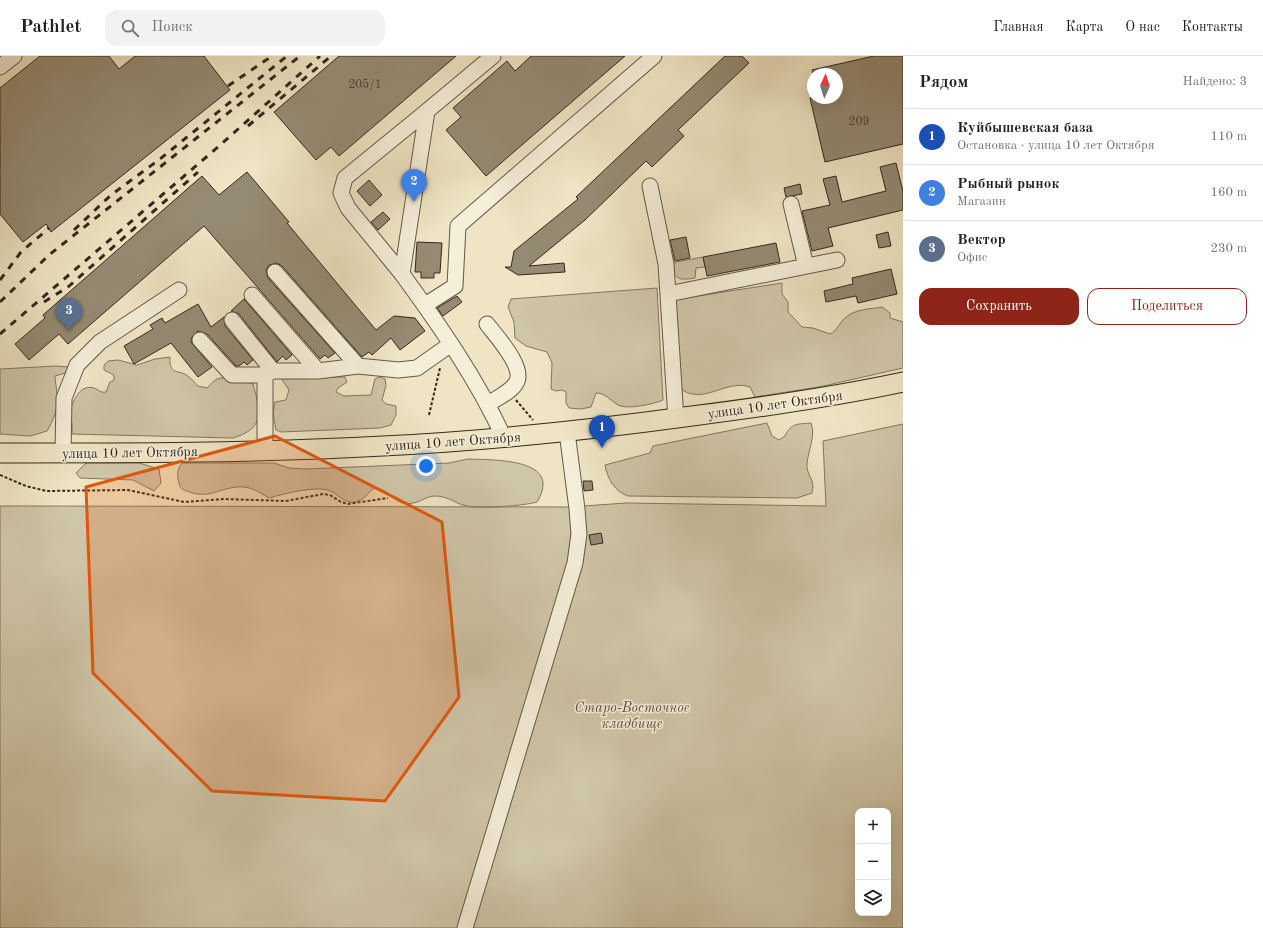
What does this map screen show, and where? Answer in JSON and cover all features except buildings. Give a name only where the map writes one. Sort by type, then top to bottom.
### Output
[{"type":"main road","name":"улица 10 лет Октября","points":[[0,453],[265,450],[382,446],[504,438],[567,432],[816,400],[903,382]]},
{"type":"street","points":[[0,67],[14,56]]},
{"type":"street","points":[[493,56],[345,178],[341,193],[348,208],[402,274],[425,305],[448,347],[488,404],[504,438]]},
{"type":"street","points":[[425,305],[455,286],[458,226],[654,56]]},
{"type":"street","points":[[402,274],[427,111]]},
{"type":"street","points":[[650,186],[666,264],[676,418]]},
{"type":"street","points":[[791,204],[806,266]]},
{"type":"street","points":[[668,294],[837,260]]},
{"type":"street","points":[[275,272],[358,366]]},
{"type":"street","points":[[62,453],[64,398],[77,365],[100,342],[179,290]]},
{"type":"street","points":[[252,295],[318,371]]},
{"type":"street","points":[[232,320],[269,373],[265,450]]},
{"type":"street","points":[[487,324],[516,363],[518,373],[517,383],[509,391],[488,404]]},
{"type":"street","points":[[200,340],[232,375],[318,371],[358,366],[398,370],[417,368],[448,347]]},
{"type":"street","points":[[465,928],[575,563],[579,534],[578,509],[567,432]]},
{"type":"path","points":[[429,415],[448,347]]},
{"type":"path","points":[[509,391],[535,423]]},
{"type":"path","points":[[0,475],[26,486],[46,491],[128,490],[184,502],[224,499],[286,501],[323,494],[330,495],[340,502],[348,504],[388,498]]},
{"type":"highlighted area","points":[[275,436],[442,522],[459,697],[385,801],[212,791],[93,673],[86,487]]},
{"type":"green space","points":[[703,257],[705,267],[696,268],[695,278],[681,279],[675,276],[671,263]]},
{"type":"green space","points":[[782,283],[782,294],[788,302],[788,312],[802,327],[813,328],[830,334],[849,315],[863,310],[882,307],[890,313],[890,318],[903,322],[903,368],[819,387],[755,397],[750,387],[743,385],[728,387],[699,395],[689,393],[679,388],[672,300]]},
{"type":"green space","points":[[657,288],[663,400],[659,402],[628,407],[618,405],[605,395],[596,393],[591,407],[581,409],[569,408],[566,403],[566,392],[551,389],[552,363],[547,352],[526,346],[515,338],[514,322],[508,307],[511,299]]},
{"type":"green space","points":[[170,357],[170,363],[173,370],[185,374],[198,386],[207,388],[217,379],[221,378],[235,379],[253,384],[259,411],[256,424],[243,434],[233,438],[72,434],[72,423],[68,414],[77,395],[84,389],[88,388],[94,388],[102,392],[106,392],[110,382],[114,380],[114,375],[104,370],[104,365],[108,361],[118,360],[137,365],[155,359]]},
{"type":"green space","points":[[56,366],[70,367],[69,372],[55,376],[57,404],[47,431],[30,436],[0,434],[0,369]]},
{"type":"green space","points":[[345,377],[347,382],[338,388],[336,392],[344,396],[371,395],[375,379],[379,377],[385,379],[386,385],[382,400],[386,404],[396,406],[396,415],[391,425],[380,428],[281,432],[276,430],[273,413],[275,402],[286,400],[289,390],[281,378]]},
{"type":"green space","points":[[767,423],[772,436],[779,440],[785,436],[792,426],[811,423],[813,433],[807,468],[813,485],[812,493],[797,498],[628,496],[619,491],[612,484],[606,470],[605,465],[650,453],[653,446]]},
{"type":"green space","name":"Старо-Восточное кладбище","points":[[903,424],[903,928],[0,928],[0,506],[570,507],[626,503],[826,506],[823,441]]},
{"type":"green space","points":[[468,459],[508,461],[522,464],[534,469],[541,477],[543,488],[537,502],[502,507],[473,507],[463,505],[444,497],[431,496],[408,504],[403,503],[386,492],[375,488],[363,499],[353,502],[346,501],[328,490],[322,489],[298,491],[269,498],[254,490],[244,487],[229,488],[210,494],[195,494],[183,489],[179,485],[178,475],[178,470],[182,463],[274,463],[289,468],[305,469],[449,463]]},
{"type":"green space","points":[[86,463],[139,463],[159,469],[161,483],[154,491],[133,480],[80,478],[76,473]]},
{"type":"railway","points":[[228,86],[272,56]]},
{"type":"railway","points":[[74,230],[111,195],[160,159],[287,56]]},
{"type":"railway","points":[[0,302],[49,255],[300,56]]},
{"type":"railway","points":[[0,334],[218,147],[320,56]]},
{"type":"railway","points":[[248,126],[331,56]]},
{"type":"railway","points":[[44,302],[68,287],[198,172]]},
{"type":"railway","points":[[0,280],[21,252],[49,228]]},
{"type":"place","name":"Рыбный рынок","points":[[414,202]]},
{"type":"place","name":"Вектор","points":[[69,331]]},
{"type":"place","name":"Куйбышевская база","points":[[602,448]]}]
